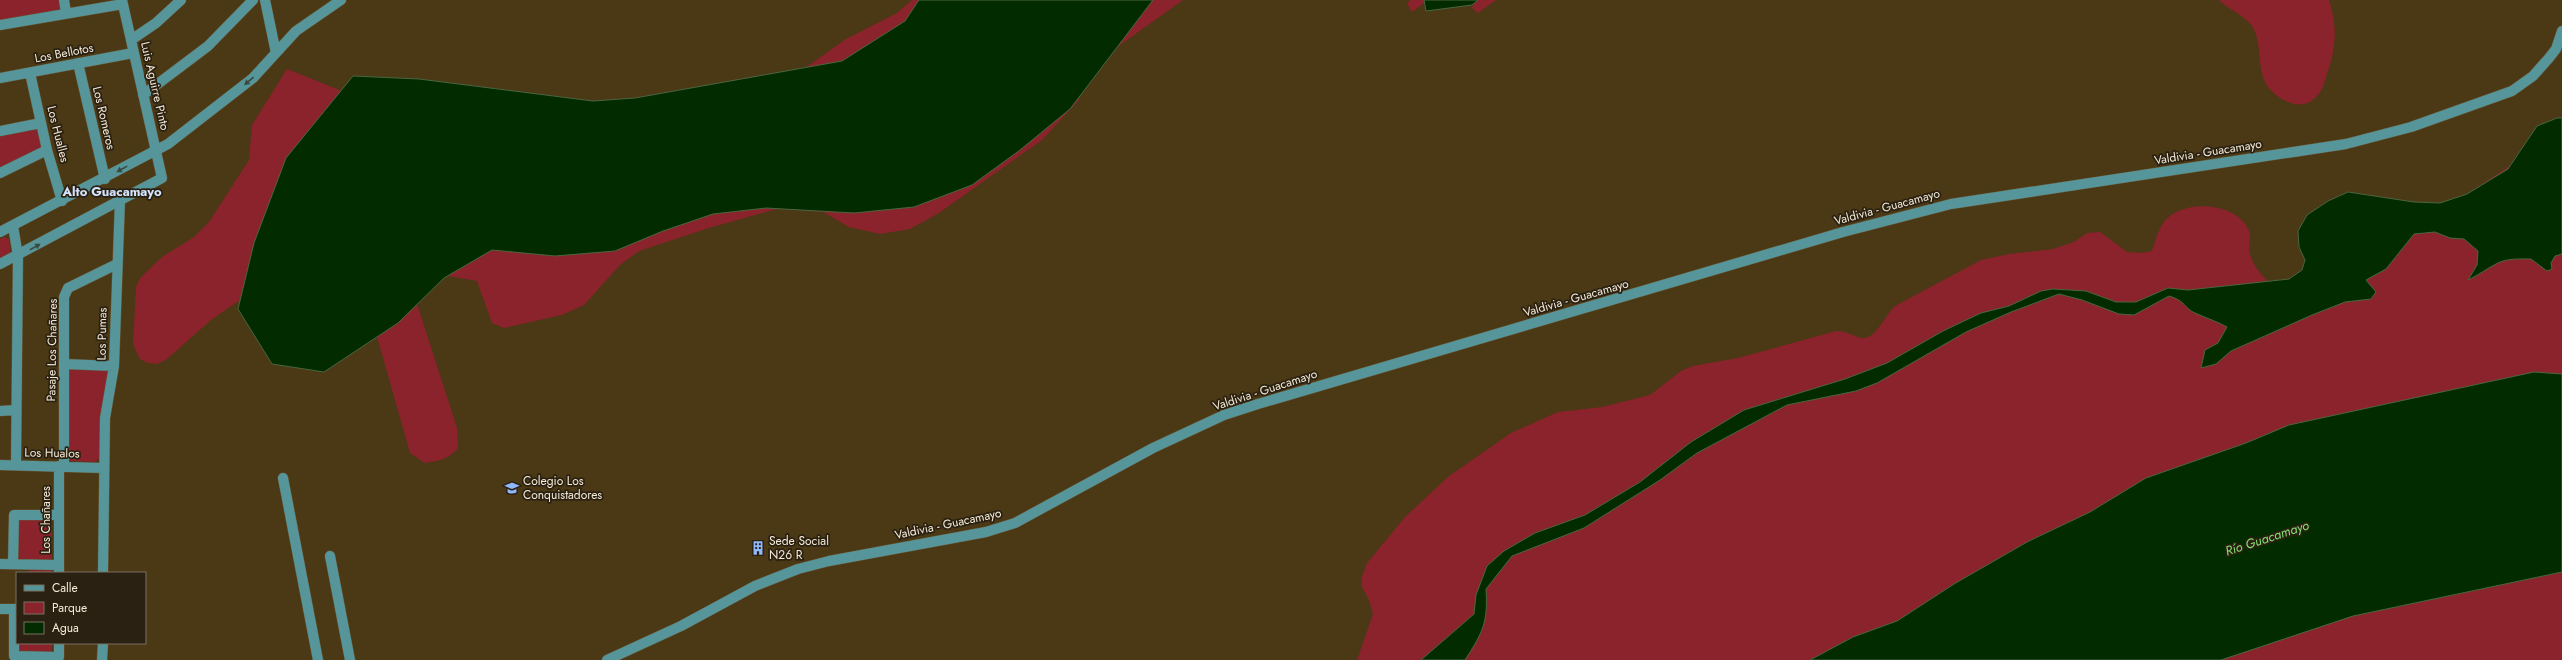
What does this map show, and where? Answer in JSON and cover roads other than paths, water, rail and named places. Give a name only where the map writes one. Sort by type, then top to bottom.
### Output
[{"type":"street","points":[[64,0],[66,13]]},
{"type":"street","points":[[131,40],[156,23],[181,0]]},
{"type":"street","points":[[143,95],[208,46],[253,0]]},
{"type":"street","points":[[265,0],[276,53]]},
{"type":"street","points":[[0,232],[105,179],[156,150],[210,113],[253,78],[296,31],[340,0]]},
{"type":"street","points":[[0,25],[123,2]]},
{"type":"street","name":"Luis Aguirre Pinto","points":[[120,200],[162,178],[123,2]]},
{"type":"street","name":"Valdivia - Guacamayo","points":[[607,660],[675,629],[755,586],[798,569],[828,561],[986,532],[1015,523],[1153,448],[1224,415],[1258,404],[1843,232],[1951,204],[2346,144],[2444,117],[2512,91],[2523,84],[2556,49],[2562,31]]},
{"type":"street","name":"Los Bellotos","points":[[0,78],[133,52]]},
{"type":"street","name":"Los Romeros","points":[[78,63],[105,179]]},
{"type":"street","name":"Los Hualles","points":[[30,73],[47,150],[62,201]]},
{"type":"street","points":[[0,131],[41,123]]},
{"type":"street","points":[[0,173],[47,150]]},
{"type":"street","points":[[0,264],[18,256],[120,200]]},
{"type":"street","name":"Los Pumas","points":[[103,572],[103,468],[105,418],[114,366],[120,200]]},
{"type":"street","points":[[13,226],[18,256],[15,410],[16,465]]},
{"type":"street","name":"Pasaje Los Chañares","points":[[61,466],[64,297],[68,288],[117,264]]},
{"type":"street","points":[[64,364],[114,366]]},
{"type":"street","points":[[0,411],[15,410]]},
{"type":"street","name":"Los Hualos","points":[[0,465],[103,468]]},
{"type":"street","name":"Los Chañares","points":[[59,569],[61,466]]},
{"type":"street","points":[[283,478],[318,660]]},
{"type":"street","points":[[13,564],[14,515],[59,515]]},
{"type":"street","points":[[330,556],[350,660]]},
{"type":"street","points":[[0,564],[59,569]]},
{"type":"street","points":[[0,609],[15,609],[14,656],[58,657],[59,644]]},
{"type":"street","points":[[102,644],[102,660]]},
{"type":"water","points":[[919,0],[1153,0],[1070,109],[1020,150],[972,185],[914,207],[854,213],[766,208],[713,214],[663,231],[615,251],[555,256],[492,250],[444,278],[398,323],[324,372],[272,364],[238,309],[254,243],[286,158],[353,76],[419,79],[593,101],[635,98],[842,61],[905,21]]},
{"type":"water","points":[[1424,0],[1478,0],[1472,5],[1426,11]]},
{"type":"water","points":[[2557,118],[2562,118],[2562,254],[2555,256],[2551,263],[2552,269],[2547,271],[2531,259],[2509,260],[2500,262],[2468,280],[2477,265],[2478,251],[2464,239],[2450,238],[2435,232],[2414,234],[2386,269],[2366,280],[2376,292],[2371,299],[2345,302],[2312,315],[2231,351],[2216,364],[2201,368],[2205,350],[2218,343],[2227,327],[2191,311],[2179,300],[2169,296],[2134,315],[2119,314],[2082,300],[2059,294],[2011,312],[1966,332],[1877,383],[1856,391],[1787,405],[1697,453],[1660,480],[1584,528],[1512,556],[1486,589],[1486,610],[1483,627],[1465,660],[1421,660],[1474,614],[1476,595],[1487,566],[1504,551],[1535,533],[1585,515],[1640,482],[1691,442],[1744,410],[1845,379],[1887,363],[1943,331],[1981,313],[2009,306],[2041,291],[2053,289],[2086,291],[2116,302],[2136,302],[2168,288],[2188,290],[2289,279],[2302,270],[2305,260],[2299,247],[2298,231],[2307,215],[2328,201],[2348,192],[2414,202],[2440,203],[2467,194],[2508,169],[2537,126]]},
{"type":"water","name":"Río Guacamayo","points":[[2534,372],[2562,374],[2562,572],[2353,616],[2221,660],[1810,660],[1853,637],[1897,621],[1954,584],[2027,542],[2090,512],[2146,478],[2246,443],[2289,425]]},
{"type":"place","name":"Colegio Los Conquistadores","points":[[512,488]]},
{"type":"place","name":"Sede Social N26 R","points":[[758,548]]},
{"type":"district","name":"Alto Guacamayo","points":[[112,191]]}]
